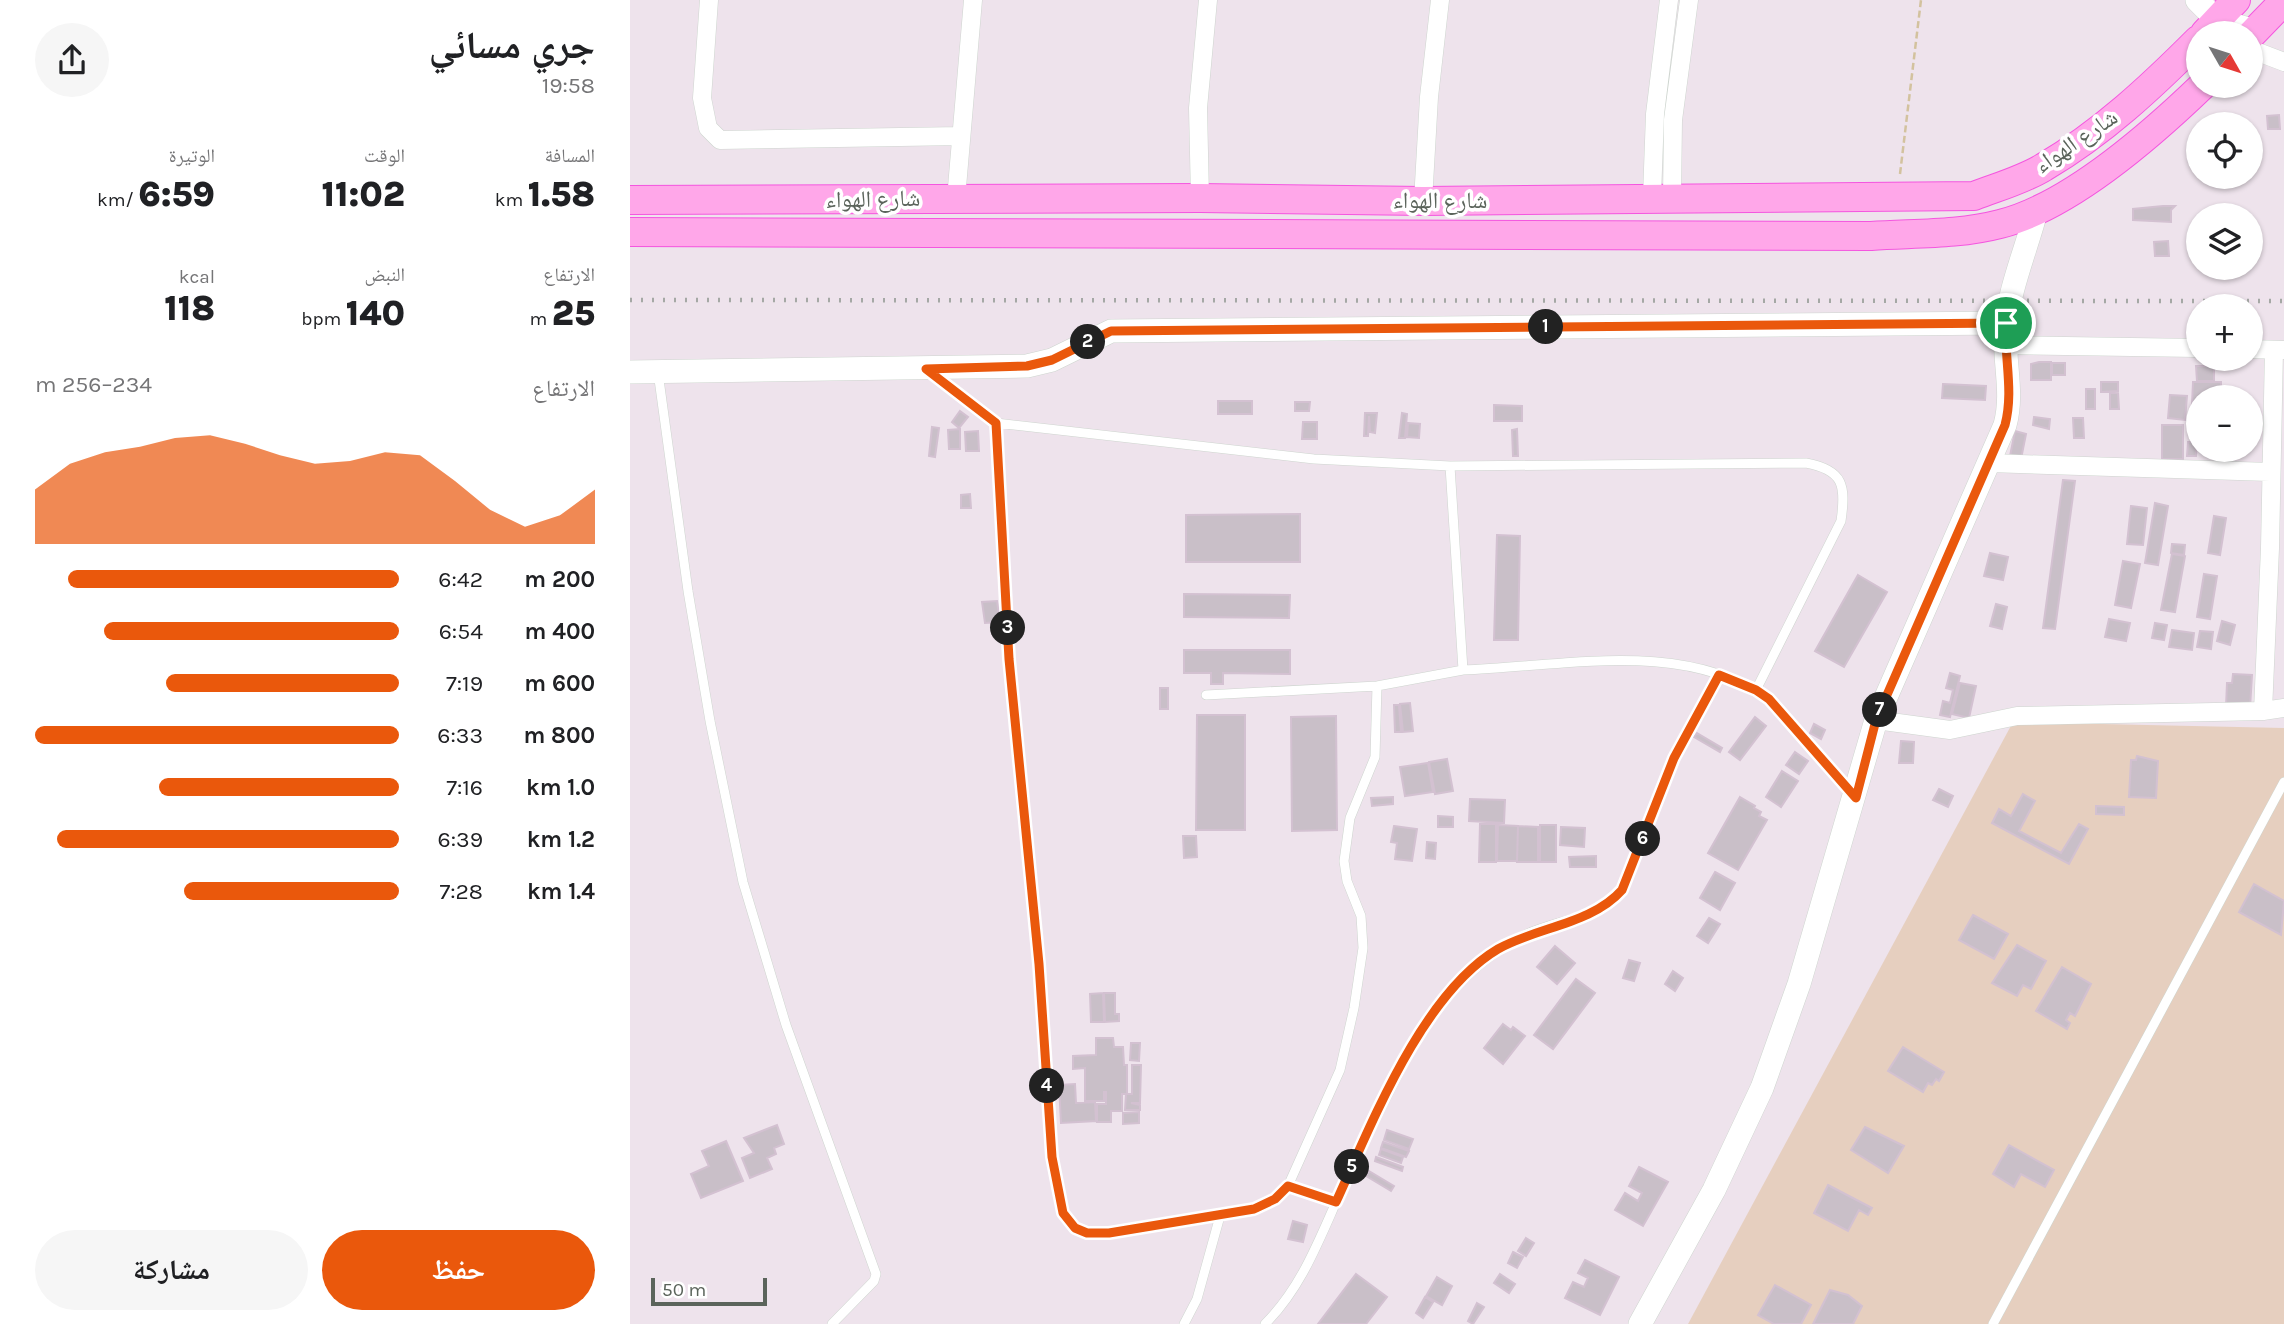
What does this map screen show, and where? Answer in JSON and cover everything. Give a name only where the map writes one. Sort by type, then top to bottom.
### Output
[{"type":"main road","name":"شارع الهواء","points":[[2216,21],[2236,0]]},
{"type":"main road","points":[[2263,26],[2284,1]]},
{"type":"main road","name":"شارع الهواء","points":[[630,200],[1200,198],[1423,201],[1974,196],[2044,167],[2145,92],[2186,52]]},
{"type":"main road","name":"شارع الهواء","points":[[630,232],[928,235],[1708,233],[1871,236],[1965,230],[2000,224],[2036,212],[2123,155],[2188,98]]},
{"type":"street","points":[[709,0],[702,98],[708,128],[720,140],[961,133]]},
{"type":"street","points":[[961,133],[954,102],[963,0]]},
{"type":"street","points":[[956,199],[973,0]]},
{"type":"street","points":[[1200,198],[1198,108],[1208,0]]},
{"type":"street","points":[[1423,201],[1429,97],[1440,0]]},
{"type":"street","points":[[1662,197],[1655,114],[1669,0]]},
{"type":"street","points":[[1662,197],[1689,0]]},
{"type":"street","points":[[2197,0],[2204,21]]},
{"type":"street","points":[[2263,47],[2284,62]]},
{"type":"street","points":[[1640,1324],[1714,1190],[1762,1088],[1799,984],[1856,798],[1876,720],[1989,463],[2010,407],[2005,334],[2036,212]]},
{"type":"street","points":[[630,372],[1027,366],[1052,360],[1111,331],[2005,334],[2186,347]]},
{"type":"street","points":[[2263,711],[2277,548],[2270,472],[2279,350]]},
{"type":"street","points":[[1989,463],[2270,472]]},
{"type":"street","points":[[1876,720],[1950,730],[2017,716],[2263,711],[2284,708]]},
{"type":"lane","points":[[926,369],[996,423],[1314,459],[1450,466],[1806,463],[1825,466],[1839,477],[1845,495],[1841,521],[1756,690]]},
{"type":"lane","points":[[658,372],[688,592],[710,721],[743,882],[786,1025],[876,1274],[874,1281],[831,1324]]},
{"type":"lane","points":[[996,423],[1009,659],[1039,964],[1052,1157],[1063,1213],[1075,1228],[1087,1233],[1220,1216],[1254,1209],[1275,1199],[1288,1186],[1340,1070],[1354,1008],[1363,948],[1361,916],[1347,881],[1344,861],[1350,818],[1376,758],[1377,686]]},
{"type":"lane","points":[[1450,466],[1463,670]]},
{"type":"lane","points":[[1206,695],[1377,686],[1463,670],[1607,660],[1644,661],[1719,675],[1756,690],[1769,699],[1856,798]]},
{"type":"lane","points":[[1265,1324],[1284,1306],[1311,1259],[1371,1126],[1423,1027],[1468,972],[1496,950],[1530,933],[1610,903],[1622,890],[1674,758],[1719,675]]},
{"type":"lane","points":[[1993,1324],[2284,782]]},
{"type":"lane","points":[[1288,1186],[1336,1202]]},
{"type":"lane","points":[[1184,1324],[1197,1299],[1220,1216]]},
{"type":"path","points":[[1898,198],[1913,49],[1921,0]]},
{"type":"shaded area","points":[[2013,722],[2284,728],[2284,1324],[1688,1324]]},
{"type":"building","points":[[2279,115],[2280,129],[2268,129],[2267,116]]},
{"type":"building","points":[[2175,206],[2171,210],[2171,222],[2133,220],[2133,209]]},
{"type":"building","points":[[2168,241],[2169,256],[2155,256],[2154,242]]},
{"type":"building","points":[[2051,362],[2051,380],[2031,380],[2031,364]]},
{"type":"building","points":[[2052,363],[2065,363],[2065,375],[2052,375]]},
{"type":"building","points":[[2196,371],[2214,371],[2214,381],[2197,381]]},
{"type":"building","points":[[2101,382],[2118,382],[2118,391],[2101,392]]},
{"type":"building","points":[[2193,382],[2221,382],[2221,385],[2193,385]]},
{"type":"building","points":[[1943,384],[1986,386],[1985,400],[1942,398]]},
{"type":"building","points":[[2086,389],[2095,389],[2095,409],[2086,409]]},
{"type":"building","points":[[2110,393],[2118,393],[2119,409],[2110,409]]},
{"type":"building","points":[[2170,395],[2186,396],[2185,420],[2168,418]]},
{"type":"building","points":[[1218,401],[1252,401],[1252,414],[1218,414]]},
{"type":"building","points":[[1295,402],[1310,402],[1309,411],[1295,411]]},
{"type":"building","points":[[1494,405],[1522,406],[1522,421],[1494,421]]},
{"type":"building","points":[[960,411],[968,417],[959,428],[952,422]]},
{"type":"building","points":[[1365,413],[1377,413],[1375,433],[1370,432],[1369,416],[1368,436],[1364,436]]},
{"type":"building","points":[[1402,413],[1407,414],[1405,438],[1399,438]]},
{"type":"building","points":[[2034,417],[2050,419],[2049,429],[2033,425]]},
{"type":"building","points":[[2073,418],[2083,418],[2084,438],[2074,438]]},
{"type":"building","points":[[1303,422],[1317,422],[1317,439],[1302,439]]},
{"type":"building","points":[[1408,423],[1420,424],[1419,438],[1407,437]]},
{"type":"building","points":[[2162,425],[2183,425],[2183,459],[2162,459]]},
{"type":"building","points":[[932,427],[939,428],[935,457],[929,456]]},
{"type":"building","points":[[960,429],[960,449],[949,449],[948,430]]},
{"type":"building","points":[[1517,429],[1518,456],[1513,456],[1512,430]]},
{"type":"building","points":[[978,431],[979,451],[966,451],[965,432]]},
{"type":"building","points":[[2015,431],[2026,434],[2021,459],[2010,456]]},
{"type":"building","points":[[2063,480],[2075,481],[2055,629],[2043,628]]},
{"type":"building","points":[[970,494],[971,508],[961,508],[961,495]]},
{"type":"building","points":[[2155,503],[2168,506],[2158,565],[2145,563]]},
{"type":"building","points":[[2131,506],[2147,508],[2143,545],[2127,544]]},
{"type":"building","points":[[1300,514],[1300,562],[1186,562],[1186,515]]},
{"type":"building","points":[[2214,516],[2226,518],[2220,555],[2208,553]]},
{"type":"building","points":[[1497,535],[1520,536],[1518,640],[1494,640]]},
{"type":"building","points":[[2172,544],[2185,545],[2184,555],[2171,553]]},
{"type":"building","points":[[1990,553],[2008,557],[2003,580],[1984,576]]},
{"type":"building","points":[[2172,554],[2185,556],[2175,612],[2161,610]]},
{"type":"building","points":[[2123,561],[2140,564],[2131,608],[2115,605]]},
{"type":"building","points":[[2204,574],[2217,576],[2210,619],[2197,617]]},
{"type":"building","points":[[1858,575],[1887,592],[1844,667],[1815,651]]},
{"type":"building","points":[[1184,594],[1290,595],[1289,618],[1184,617]]},
{"type":"building","points":[[997,601],[1000,622],[985,623],[982,602]]},
{"type":"building","points":[[1996,604],[2007,607],[2002,629],[1990,626]]},
{"type":"building","points":[[2109,619],[2130,623],[2126,641],[2105,637]]},
{"type":"building","points":[[2222,621],[2235,625],[2230,645],[2217,641]]},
{"type":"building","points":[[2155,623],[2167,625],[2164,640],[2152,638]]},
{"type":"building","points":[[2172,630],[2194,633],[2192,650],[2169,647]]},
{"type":"building","points":[[2200,631],[2213,632],[2211,649],[2197,647]]},
{"type":"building","points":[[1184,650],[1290,650],[1290,674],[1223,673],[1223,684],[1211,684],[1211,673],[1184,673]]},
{"type":"building","points":[[1950,673],[1960,676],[1950,717],[1940,715],[1943,701],[1950,703],[1953,690],[1946,688]]},
{"type":"building","points":[[2233,674],[2252,675],[2250,708],[2226,707],[2227,683],[2232,683]]},
{"type":"building","points":[[1960,683],[1976,686],[1969,718],[1952,714]]},
{"type":"building","points":[[1160,688],[1168,688],[1168,709],[1160,709]]},
{"type":"building","points":[[1410,703],[1413,731],[1403,732],[1400,704]]},
{"type":"building","points":[[1394,705],[1399,705],[1401,732],[1395,732]]},
{"type":"building","points":[[1197,715],[1245,715],[1245,830],[1196,830]]},
{"type":"building","points":[[1336,716],[1337,830],[1292,831],[1291,717]]},
{"type":"building","points":[[1755,717],[1766,726],[1740,760],[1729,752]]},
{"type":"building","points":[[1814,724],[1825,730],[1821,739],[1810,733]]},
{"type":"building","points":[[1697,733],[1722,748],[1720,752],[1694,737]]},
{"type":"building","points":[[1901,741],[1914,742],[1913,763],[1899,763]]},
{"type":"building","points":[[1795,752],[1808,761],[1799,774],[1786,765]]},
{"type":"building","points":[[2137,756],[2158,761],[2156,798],[2129,797],[2131,760],[2136,760]]},
{"type":"building","points":[[1447,759],[1453,791],[1435,794],[1429,762]]},
{"type":"building","points":[[1428,763],[1433,792],[1405,796],[1400,767]]},
{"type":"building","points":[[1782,771],[1798,781],[1781,807],[1766,797]]},
{"type":"building","points":[[1939,789],[1953,796],[1948,807],[1933,800]]},
{"type":"building","points":[[2023,794],[2035,801],[2019,831],[2061,853],[2079,824],[2088,829],[2069,864],[1992,823],[1999,809],[2011,816]]},
{"type":"building","points":[[1393,797],[1393,804],[1372,806],[1371,798]]},
{"type":"building","points":[[1740,797],[1755,806],[1754,808],[1761,812],[1759,816],[1767,820],[1738,870],[1708,853]]},
{"type":"building","points":[[1470,799],[1505,800],[1504,823],[1469,821]]},
{"type":"building","points":[[2096,806],[2124,807],[2124,815],[2096,814]]},
{"type":"building","points":[[1438,816],[1453,817],[1453,827],[1438,827]]},
{"type":"building","points":[[1480,824],[1496,824],[1496,862],[1479,862]]},
{"type":"building","points":[[1498,825],[1518,826],[1517,861],[1497,861]]},
{"type":"building","points":[[1540,825],[1556,825],[1556,862],[1540,862]]},
{"type":"building","points":[[1394,826],[1417,829],[1412,861],[1395,859],[1397,843],[1391,842]]},
{"type":"building","points":[[1518,826],[1538,827],[1538,862],[1517,862]]},
{"type":"building","points":[[1561,827],[1585,828],[1584,847],[1560,845]]},
{"type":"building","points":[[1183,836],[1196,836],[1197,857],[1184,858]]},
{"type":"building","points":[[1427,842],[1436,843],[1435,859],[1426,858]]},
{"type":"building","points":[[1596,856],[1596,867],[1570,867],[1569,857]]},
{"type":"building","points":[[1715,872],[1735,883],[1720,910],[1700,898]]},
{"type":"building","points":[[2254,884],[2284,901],[2281,935],[2239,912]]},
{"type":"building","points":[[1973,915],[2008,934],[1994,959],[1959,940]]},
{"type":"building","points":[[1709,918],[1720,924],[1708,943],[1697,936]]},
{"type":"building","points":[[2017,945],[2046,961],[2031,989],[2023,985],[2017,996],[1992,983]]},
{"type":"building","points":[[1555,946],[1575,963],[1557,984],[1537,967]]},
{"type":"building","points":[[1629,960],[1640,963],[1634,981],[1623,978]]},
{"type":"building","points":[[2062,967],[2091,984],[2075,1016],[2070,1013],[2066,1020],[2070,1023],[2067,1029],[2036,1011]]},
{"type":"building","points":[[1673,971],[1683,978],[1675,991],[1665,984]]},
{"type":"building","points":[[1576,979],[1595,993],[1553,1049],[1534,1035]]},
{"type":"building","points":[[1103,993],[1104,1022],[1091,1022],[1090,994]]},
{"type":"building","points":[[1104,993],[1115,993],[1115,1014],[1119,1014],[1119,1021],[1105,1022]]},
{"type":"building","points":[[1503,1024],[1511,1030],[1513,1027],[1525,1036],[1503,1064],[1484,1048]]},
{"type":"building","points":[[1096,1038],[1113,1038],[1114,1047],[1123,1047],[1124,1065],[1127,1065],[1127,1094],[1122,1094],[1122,1111],[1111,1111],[1111,1122],[1097,1122],[1097,1104],[1106,1104],[1106,1092],[1104,1101],[1085,1101],[1085,1068],[1073,1069],[1073,1056],[1096,1055]]},
{"type":"building","points":[[1131,1043],[1140,1043],[1139,1061],[1130,1060]]},
{"type":"building","points":[[1903,1047],[1944,1072],[1939,1081],[1936,1079],[1932,1085],[1928,1083],[1923,1092],[1888,1071]]},
{"type":"building","points":[[1132,1065],[1141,1065],[1140,1103],[1131,1103],[1140,1105],[1140,1110],[1125,1110],[1126,1094],[1132,1094]]},
{"type":"building","points":[[1075,1084],[1076,1103],[1095,1102],[1096,1121],[1061,1123],[1059,1085]]},
{"type":"building","points":[[1139,1112],[1139,1123],[1123,1124],[1123,1113]]},
{"type":"building","points":[[777,1125],[784,1144],[774,1148],[776,1154],[767,1158],[772,1169],[750,1178],[742,1158],[754,1153],[744,1138]]},
{"type":"building","points":[[1865,1127],[1904,1146],[1888,1173],[1851,1150]]},
{"type":"building","points":[[1387,1130],[1413,1139],[1409,1149],[1384,1140]]},
{"type":"building","points":[[726,1141],[743,1181],[701,1198],[691,1174],[709,1166],[702,1151]]},
{"type":"building","points":[[1383,1142],[1409,1151],[1406,1157],[1381,1148]]},
{"type":"building","points":[[2009,1145],[2054,1170],[2045,1187],[2021,1174],[2014,1187],[1993,1174]]},
{"type":"building","points":[[1381,1149],[1403,1157],[1401,1163],[1379,1155]]},
{"type":"building","points":[[1376,1157],[1403,1167],[1402,1171],[1375,1161]]},
{"type":"building","points":[[1639,1167],[1668,1182],[1643,1226],[1615,1210],[1625,1193],[1638,1201],[1642,1193],[1629,1186]]},
{"type":"building","points":[[1369,1171],[1394,1186],[1391,1191],[1366,1176]]},
{"type":"building","points":[[1828,1185],[1872,1208],[1868,1215],[1859,1210],[1848,1231],[1814,1213]]},
{"type":"building","points":[[1293,1221],[1307,1225],[1303,1242],[1288,1239]]},
{"type":"building","points":[[1526,1238],[1534,1243],[1526,1256],[1518,1251]]},
{"type":"building","points":[[1513,1252],[1523,1257],[1517,1268],[1508,1263]]},
{"type":"building","points":[[1585,1260],[1619,1277],[1600,1315],[1565,1298],[1573,1282],[1584,1287],[1588,1278],[1578,1273]]},
{"type":"building","points":[[1356,1274],[1387,1297],[1366,1324],[1318,1324]]},
{"type":"building","points":[[1500,1274],[1515,1284],[1509,1293],[1494,1283]]},
{"type":"building","points":[[1437,1277],[1452,1286],[1442,1305],[1426,1296]]},
{"type":"building","points":[[1775,1285],[1811,1305],[1801,1324],[1774,1324],[1758,1315]]},
{"type":"building","points":[[1830,1290],[1848,1295],[1862,1306],[1853,1324],[1813,1324]]},
{"type":"building","points":[[1425,1297],[1433,1302],[1423,1318],[1416,1313]]},
{"type":"building","points":[[1477,1303],[1484,1307],[1473,1324],[1468,1321]]},
{"type":"railway","points":[[630,300],[2284,301]]},
{"type":"route","points":[[2006,323],[2010,407],[2005,425],[1876,720],[1856,798],[1769,699],[1756,690],[1719,675],[1674,758],[1622,890],[1610,903],[1589,914],[1530,933],[1496,950],[1468,972],[1423,1027],[1371,1126],[1336,1202],[1288,1186],[1275,1199],[1254,1209],[1220,1216],[1109,1233],[1087,1233],[1075,1228],[1063,1213],[1052,1157],[1039,964],[1032,917],[1009,659],[996,423],[926,369],[1027,366],[1052,360],[1111,331],[2006,323]]}]
